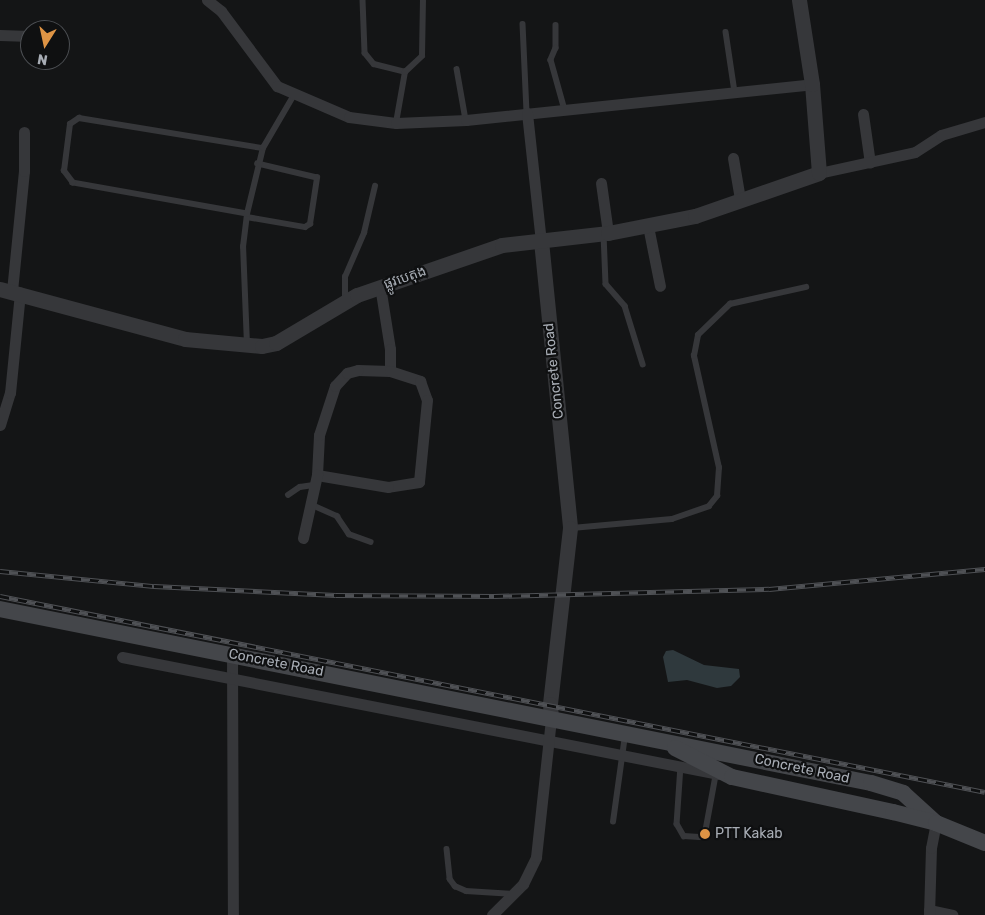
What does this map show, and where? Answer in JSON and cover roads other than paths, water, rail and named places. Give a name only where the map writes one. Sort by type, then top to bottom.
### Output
[{"type":"main road","name":"Concrete Road","points":[[0,609],[655,738],[716,772],[936,823],[985,843]]},
{"type":"main road","name":"Concrete Road","points":[[682,754],[719,752],[890,788],[903,793],[936,823]]},
{"type":"street","points":[[207,0],[221,11],[277,86],[294,95],[348,116],[396,123],[466,120],[812,84]]},
{"type":"street","points":[[799,0],[812,84],[819,173],[914,152],[941,135],[985,122]]},
{"type":"street","points":[[0,36],[20,36]]},
{"type":"street","name":"Concrete Road","points":[[492,915],[529,875],[536,857],[550,741],[550,704],[570,528],[527,113]]},
{"type":"street","points":[[862,114],[870,163]]},
{"type":"street","points":[[0,424],[6,413],[10,393],[11,291],[24,171],[24,132]]},
{"type":"street","points":[[733,158],[740,199]]},
{"type":"street","name":"ផ្លូវបេតុង","points":[[11,291],[185,340],[247,347],[276,343],[345,302],[380,286],[502,246],[606,234],[695,216],[819,173]]},
{"type":"street","points":[[601,184],[606,234]]},
{"type":"street","points":[[648,226],[660,286]]},
{"type":"street","points":[[380,286],[390,349],[390,371]]},
{"type":"street","points":[[303,538],[316,480],[319,435],[340,379],[358,370],[390,371],[420,381],[427,400],[418,482],[388,486],[316,480]]},
{"type":"street","points":[[232,654],[233,915]]},
{"type":"street","points":[[122,657],[623,755],[682,754]]},
{"type":"street","points":[[936,823],[931,848],[929,913],[952,915]]},
{"type":"lane","points":[[363,0],[365,53],[374,64],[404,72]]},
{"type":"lane","points":[[396,123],[404,72],[422,56],[423,0]]},
{"type":"lane","name":"Concrete Road","points":[[523,24],[527,113]]},
{"type":"lane","points":[[556,25],[556,48],[551,60],[565,110]]},
{"type":"lane","points":[[726,32],[735,92]]},
{"type":"lane","points":[[457,69],[466,120]]},
{"type":"lane","points":[[247,347],[243,247],[247,216],[263,148],[294,95]]},
{"type":"lane","points":[[258,164],[317,178],[310,224],[305,227],[73,183],[64,171],[68,129],[72,121],[79,118],[263,148]]},
{"type":"lane","points":[[345,302],[345,277],[364,233],[375,186]]},
{"type":"lane","points":[[606,234],[606,284],[626,306],[643,364]]},
{"type":"lane","points":[[570,528],[672,519],[709,506],[717,496],[719,468],[694,356],[698,335],[730,304],[806,286]]},
{"type":"lane","points":[[288,495],[316,480]]},
{"type":"lane","points":[[310,504],[336,516],[349,534],[371,542]]},
{"type":"lane","points":[[614,822],[626,732]]},
{"type":"lane","points":[[682,754],[677,824],[684,836],[699,837],[705,834],[719,752]]},
{"type":"lane","points":[[447,849],[450,878],[455,886],[466,891],[512,894]]},
{"type":"railway","points":[[0,571],[154,586],[336,595],[494,596],[769,589],[985,569]]},
{"type":"railway","points":[[0,596],[985,792]]},
{"type":"place","name":"PTT Kakab","points":[[705,834]]}]
